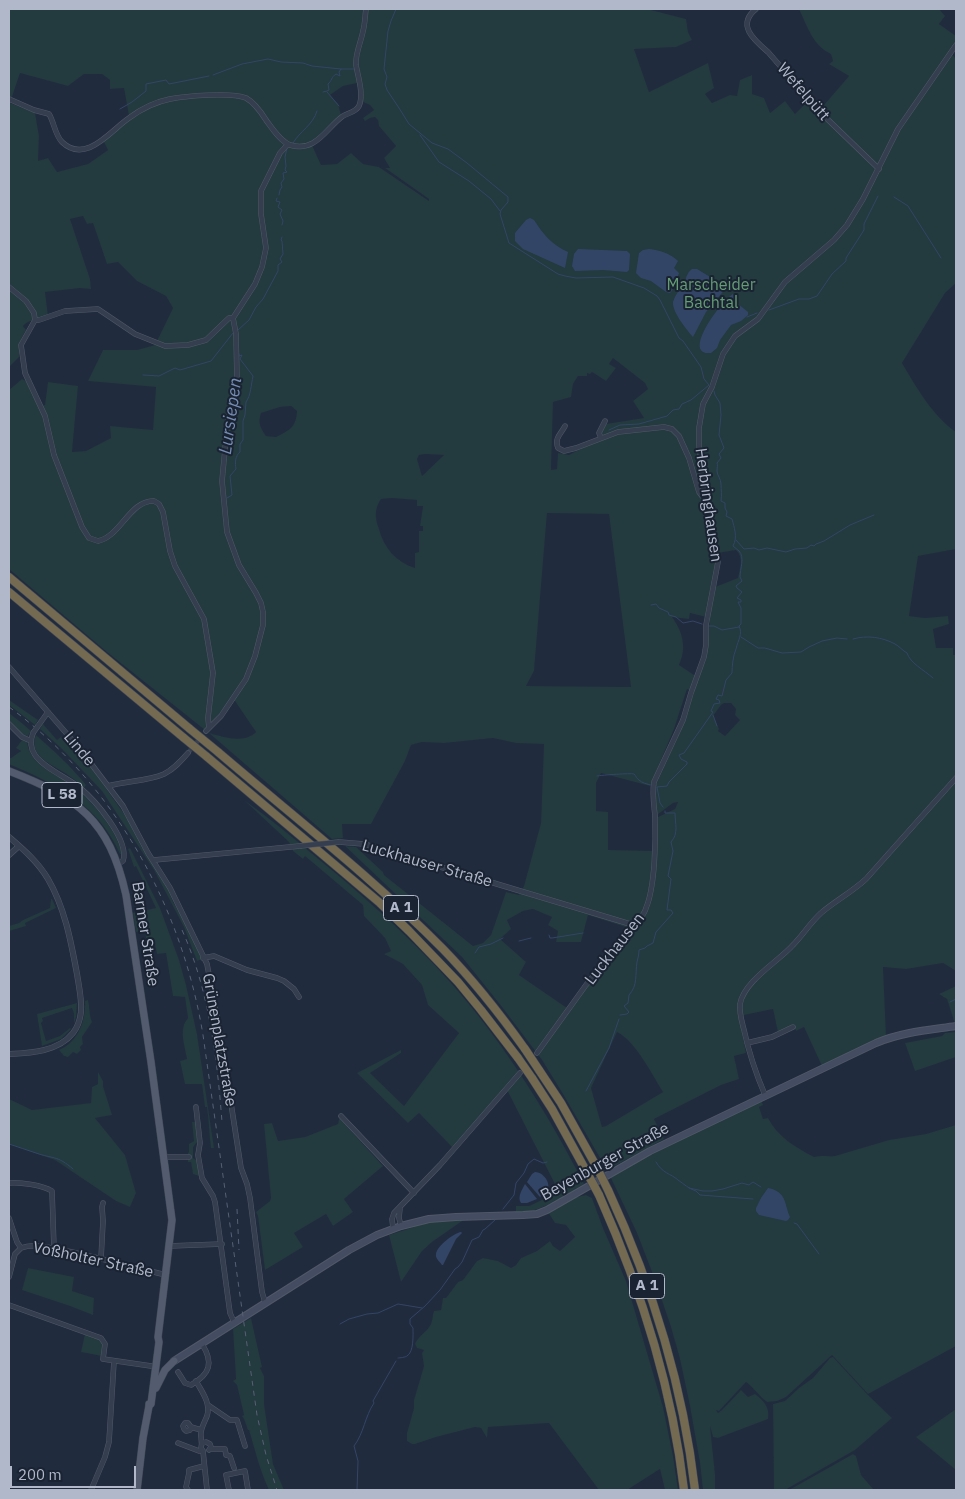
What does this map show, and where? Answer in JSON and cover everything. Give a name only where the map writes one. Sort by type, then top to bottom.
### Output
[{"type":"highway","name":"A 1","points":[[9,577],[386,894],[444,950],[525,1049],[561,1104],[595,1164],[637,1256],[666,1343],[686,1427],[695,1490]]},
{"type":"highway","name":"A 1","points":[[9,592],[360,886],[409,930],[458,982],[518,1058],[552,1109],[586,1169],[627,1260],[656,1346],[675,1430],[684,1490]]},
{"type":"main road","name":"Barmer Straße","points":[[9,771],[52,790],[80,808],[101,831],[111,848],[118,864],[126,899],[172,1220],[158,1337],[155,1342],[150,1405],[143,1438],[137,1490]]},
{"type":"main road","name":"Beyenburger Straße","points":[[174,1361],[349,1250],[393,1228],[438,1218],[537,1214],[548,1210],[638,1156],[887,1038],[956,1026]]},
{"type":"main road","points":[[153,1366],[174,1361]]},
{"type":"main road","points":[[150,1405],[159,1380],[174,1361]]},
{"type":"main road","points":[[153,1366],[160,1369],[168,1367]]},
{"type":"main road","name":"Barmer Straße","points":[[132,1490],[143,1438]]},
{"type":"street","points":[[9,100],[49,114],[60,140],[66,145],[82,150],[93,146],[145,108],[170,99],[193,96],[240,97],[246,99],[257,107],[288,144],[305,145],[315,142],[326,134],[339,120],[359,106],[360,89],[356,62],[364,29],[366,9]]},
{"type":"street","name":"Wefelpütt","points":[[756,9],[750,13],[747,19],[749,33],[821,113],[879,168]]},
{"type":"street","name":"Herbringhausen","points":[[659,771],[683,720],[703,663],[706,647],[706,625],[717,572],[718,559],[704,496],[699,444],[703,404],[712,387],[727,346],[735,336],[758,319],[786,282],[834,240],[847,225],[863,199],[898,129],[956,45]]},
{"type":"street","points":[[9,287],[30,305],[35,320],[21,346],[25,373],[45,416],[54,455],[82,526],[89,538],[98,542],[106,538],[137,508],[147,501],[154,501],[162,508],[175,566],[204,619],[213,673],[208,730],[221,716],[248,676],[264,617],[262,606],[256,593],[236,557],[225,523],[222,484],[228,418],[237,380],[234,318],[255,284],[262,267],[266,248],[261,214],[261,191],[276,160],[288,144]]},
{"type":"street","points":[[35,320],[65,311],[98,309],[135,334],[165,346],[194,344],[206,340],[229,318],[234,318]]},
{"type":"street","points":[[601,438],[599,433],[605,421]]},
{"type":"street","points":[[565,426],[556,440],[557,446],[561,451],[570,450],[621,431],[664,427],[674,430],[679,436],[689,458],[699,492],[704,496]]},
{"type":"street","name":"Linde","points":[[9,667],[80,749],[108,786]]},
{"type":"street","points":[[31,741],[33,733],[48,712]]},
{"type":"street","name":"Linde","points":[[9,724],[22,736],[31,741],[32,750],[38,759],[79,787],[113,827],[120,840],[124,854],[123,860],[118,864]]},
{"type":"street","points":[[108,786],[161,775],[176,765],[188,753]]},
{"type":"street","name":"Luckhausen","points":[[537,1053],[586,985],[644,913],[650,896],[655,841],[653,787],[659,771]]},
{"type":"street","points":[[765,1095],[751,1059],[740,1014],[741,1000],[745,992],[761,973],[793,945],[815,919],[866,879],[956,778]]},
{"type":"street","name":"Grünenplatzstraße","points":[[108,786],[123,806],[170,888],[206,964],[218,1021],[241,1168],[250,1198],[262,1287],[268,1300]]},
{"type":"street","points":[[9,838],[33,858],[41,868],[48,878],[59,902],[68,930],[81,1001],[81,1014],[78,1025],[73,1034],[63,1042],[44,1050],[9,1054]]},
{"type":"street","name":"Luckhauser Straße","points":[[154,860],[339,842],[364,844],[630,924],[634,927]]},
{"type":"street","points":[[9,855],[19,846]]},
{"type":"street","points":[[203,958],[214,956],[248,970],[277,978],[294,989],[299,997]]},
{"type":"street","points":[[747,1043],[772,1037],[793,1027]]},
{"type":"street","points":[[393,1228],[392,1216],[445,1160],[520,1073]]},
{"type":"street","points":[[196,1108],[200,1143],[198,1155],[202,1178],[216,1202],[230,1313],[234,1322]]},
{"type":"street","points":[[341,1116],[414,1193]]},
{"type":"street","points":[[164,1157],[189,1157]]},
{"type":"street","points":[[9,1183],[24,1184],[52,1191],[54,1249]]},
{"type":"street","points":[[101,1259],[103,1203]]},
{"type":"street","points":[[401,1226],[399,1214],[402,1205]]},
{"type":"street","points":[[9,1218],[21,1248],[15,1254],[9,1277]]},
{"type":"street","points":[[169,1246],[222,1244]]},
{"type":"street","name":"Voßholter Straße","points":[[21,1248],[31,1246],[54,1249],[166,1275]]},
{"type":"street","points":[[9,1305],[101,1338],[105,1344],[103,1359],[153,1366]]},
{"type":"street","points":[[178,1372],[185,1383],[191,1385],[206,1373],[209,1364],[208,1353],[202,1344]]},
{"type":"street","points":[[92,1490],[109,1442],[114,1361]]},
{"type":"street","points":[[196,1381],[208,1405],[208,1414],[201,1430],[203,1443],[201,1448],[203,1451],[207,1490]]},
{"type":"street","points":[[208,1405],[230,1420],[237,1420],[245,1446]]},
{"type":"street","points":[[191,1427],[201,1430]]},
{"type":"street","points":[[178,1443],[207,1452],[210,1449],[225,1448],[226,1455],[230,1456],[234,1468]]},
{"type":"street","points":[[203,1443],[209,1443],[210,1449]]},
{"type":"street","points":[[188,1490],[186,1487],[189,1470],[204,1466]]},
{"type":"street","points":[[228,1490],[226,1475],[245,1472],[248,1490]]},
{"type":"green space","name":"Marscheider Bachtal","points":[[9,9],[647,9],[686,19],[688,32],[692,40],[676,47],[634,49],[649,92],[708,63],[714,88],[705,94],[712,103],[730,95],[737,96],[740,80],[752,75],[752,94],[764,98],[770,113],[785,101],[795,114],[808,101],[818,112],[849,76],[829,64],[833,61],[831,54],[815,41],[799,9],[939,9],[945,16],[939,24],[956,36],[956,40],[949,51],[956,59],[956,283],[945,293],[902,363],[932,409],[956,432],[956,549],[918,556],[909,616],[925,618],[948,616],[949,624],[933,629],[936,648],[953,648],[953,655],[956,655],[956,971],[943,963],[906,969],[883,967],[886,1036],[822,1066],[804,1027],[796,1031],[794,1026],[778,1032],[773,1009],[739,1016],[746,1053],[734,1056],[739,1079],[721,1085],[654,1119],[664,1139],[607,1170],[542,1060],[462,957],[345,846],[356,847],[384,875],[473,946],[483,943],[491,935],[506,892],[519,895],[524,886],[541,823],[544,744],[516,743],[493,738],[444,743],[422,742],[411,745],[405,761],[371,824],[342,824],[343,838],[332,839],[209,733],[240,739],[251,736],[256,732],[233,698],[205,730],[107,652],[9,569],[9,390],[22,379],[26,381],[39,407],[45,405],[48,382],[78,386],[72,452],[86,451],[111,438],[110,426],[153,430],[156,387],[88,381],[103,350],[137,350],[155,345],[173,308],[166,296],[137,281],[118,262],[107,264],[93,223],[87,224],[83,216],[70,219],[90,279],[91,289],[80,288],[45,292],[48,316],[31,321],[23,326],[26,330],[20,343],[19,357],[9,367]],"holes":[[[20,73],[68,86],[84,74],[102,74],[110,80],[110,89],[124,88],[129,116],[102,138],[108,150],[88,164],[57,172],[48,158],[38,161],[39,136],[35,113],[10,103]],[[362,82],[363,102],[370,105],[374,110],[363,118],[365,121],[375,117],[378,120],[379,126],[396,146],[384,158],[390,168],[385,168],[429,199],[429,201],[379,167],[363,164],[351,153],[337,164],[321,165],[311,143],[341,115],[338,104],[330,95],[343,86]],[[613,358],[645,383],[648,389],[633,401],[644,418],[606,424],[598,440],[569,455],[558,453],[557,469],[551,470],[553,402],[571,397],[573,384],[578,376],[587,376],[587,373],[590,374],[592,372],[606,381],[616,368],[609,364]],[[291,406],[297,411],[294,424],[276,437],[266,436],[260,425],[261,413],[280,407]],[[419,455],[444,455],[422,476],[417,459]],[[392,498],[417,500],[417,506],[423,506],[420,526],[423,526],[423,531],[419,531],[419,552],[415,553],[415,568],[397,558],[384,542],[377,521],[377,507],[381,499]],[[547,513],[609,514],[631,687],[526,686],[534,671]],[[736,550],[741,560],[738,578],[715,587],[714,592],[718,553]],[[690,613],[710,618],[706,660],[699,676],[694,675],[679,665],[683,652],[683,640],[672,617],[689,619]],[[687,689],[694,692],[681,730],[655,787],[657,815],[673,803],[678,802],[675,809],[658,817],[657,851],[608,850],[608,812],[596,811],[596,783],[601,773],[650,786],[674,729]],[[731,703],[736,709],[735,715],[740,720],[725,736],[718,731],[719,729],[713,716],[721,705]],[[533,909],[552,917],[548,925],[558,931],[556,942],[581,942],[588,915],[629,928],[567,1008],[519,975],[526,962],[500,939],[511,929],[507,920],[523,911]],[[617,1032],[637,1050],[663,1092],[602,1127],[591,1088]]]},
{"type":"green space","points":[[9,700],[38,720],[35,725],[9,705]]},
{"type":"green space","points":[[9,713],[31,731],[28,736],[22,735],[9,721]]},
{"type":"green space","points":[[43,724],[57,740],[61,737],[67,745],[71,742],[129,821],[141,846],[155,865],[167,887],[202,959],[197,961],[184,927],[154,870],[102,791],[40,729]]},
{"type":"green space","points":[[36,735],[74,771],[86,785],[84,788],[48,763],[36,752],[34,741]]},
{"type":"green space","points":[[22,740],[27,741],[29,750],[39,763],[76,788],[90,801],[116,836],[122,854],[120,854],[100,822],[88,809],[44,780],[9,764],[9,758],[21,751],[16,748]]},
{"type":"green space","points":[[244,800],[333,871],[374,907],[414,944],[452,984],[487,1027],[527,1084],[551,1123],[584,1184],[543,1207],[516,1213],[516,1206],[529,1206],[559,1192],[506,1088],[452,1147],[419,1113],[408,1123],[357,1073],[401,1050],[401,1053],[370,1073],[404,1106],[459,1033],[428,1005],[422,985],[403,964],[384,954],[391,951],[385,938],[364,916],[363,905],[305,856],[303,859],[293,851],[289,842]]},
{"type":"green space","points":[[130,848],[160,908],[186,985],[197,1034],[214,1148],[211,1148],[207,1107],[205,1107],[202,1084],[185,1084],[180,1061],[187,1059],[183,1032],[183,1027],[188,1018],[185,997],[173,996],[166,953],[157,954],[154,938],[146,938],[145,930],[136,932],[133,913],[156,908],[136,866],[134,867],[128,849]]},
{"type":"green space","points":[[51,899],[56,908],[25,923],[26,926],[9,931],[9,926],[50,908]]},
{"type":"green space","points":[[956,986],[955,1024],[947,999],[939,994]]},
{"type":"green space","points":[[88,1000],[92,1022],[82,1037],[83,1044],[80,1047],[81,1050],[77,1054],[73,1052],[68,1057],[64,1056],[59,1050],[71,1042],[80,1030],[84,1016],[85,1001]]},
{"type":"green space","points":[[77,1003],[74,1024],[72,1008],[42,1018],[43,1021],[41,1023],[46,1041],[60,1036],[71,1029],[61,1039],[42,1046],[37,1014]]},
{"type":"green space","points":[[956,1032],[956,1057],[915,1071],[905,1043]]},
{"type":"green space","points":[[98,1072],[103,1081],[112,1115],[95,1118],[125,1155],[136,1193],[130,1207],[116,1201],[55,1160],[9,1144],[9,1099],[32,1110],[91,1103],[92,1087],[98,1084]]},
{"type":"green space","points":[[758,1101],[762,1102],[763,1105],[759,1107],[763,1119],[768,1118],[777,1131],[788,1141],[814,1157],[835,1156],[889,1140],[926,1134],[956,1125],[956,1346],[868,1394],[832,1355],[786,1397],[777,1401],[767,1402],[746,1382],[719,1411],[716,1410],[718,1413],[722,1410],[741,1390],[748,1397],[755,1394],[764,1402],[768,1411],[768,1419],[718,1438],[713,1437],[710,1426],[715,1490],[703,1490],[690,1406],[671,1327],[637,1233],[610,1176],[681,1138]]},
{"type":"green space","points":[[339,1119],[383,1166],[344,1199],[353,1212],[333,1226],[326,1214],[294,1233],[303,1247],[265,1270],[256,1212],[270,1201],[271,1198],[264,1124],[272,1123],[278,1141],[305,1137],[338,1124]]},
{"type":"green space","points":[[192,1122],[195,1122],[198,1141],[193,1147],[193,1158],[198,1161],[199,1176],[193,1174],[191,1162],[188,1162],[189,1144],[194,1141]]},
{"type":"green space","points":[[586,1195],[592,1198],[626,1281],[663,1407],[678,1490],[665,1490],[660,1469],[627,1490],[599,1490],[549,1423],[488,1427],[487,1438],[481,1428],[475,1427],[415,1444],[407,1441],[414,1400],[424,1366],[422,1353],[424,1350],[417,1348],[415,1344],[431,1324],[434,1311],[441,1310],[443,1298],[446,1298],[458,1282],[463,1280],[477,1261],[483,1258],[498,1261],[511,1268],[521,1258],[537,1251],[550,1241],[560,1251],[575,1237],[566,1225],[555,1223],[548,1212],[573,1198]]},
{"type":"green space","points":[[465,1219],[422,1251],[401,1282],[389,1235],[414,1227],[414,1225]]},
{"type":"green space","points":[[28,1268],[74,1277],[72,1291],[94,1298],[93,1315],[22,1290]]},
{"type":"green space","points":[[251,1318],[262,1367],[260,1368],[264,1376],[264,1404],[273,1464],[284,1490],[269,1490],[260,1468],[249,1430],[242,1416],[244,1415],[237,1385],[233,1381],[236,1379],[233,1329]]},
{"type":"green space","points":[[85,1334],[100,1339],[102,1342],[102,1356],[81,1352]]},
{"type":"green space","points":[[833,1357],[892,1418],[855,1450],[785,1490],[774,1490],[773,1404],[785,1401],[813,1378]]},
{"type":"green space","points":[[956,1409],[956,1470],[916,1437]]},
{"type":"green space","points":[[853,1454],[856,1456],[861,1475],[874,1490],[789,1490]]},
{"type":"water","points":[[530,218],[534,220],[544,234],[568,252],[565,268],[523,249],[515,241],[515,233]]},
{"type":"water","points":[[578,249],[627,251],[630,254],[629,270],[627,272],[603,270],[575,271],[572,266],[574,254]]},
{"type":"water","points":[[649,249],[664,252],[678,261],[674,268],[679,273],[674,288],[670,293],[651,281],[641,278],[636,273],[639,253]]},
{"type":"water","points":[[692,269],[697,269],[726,288],[706,312],[693,337],[677,316],[673,306],[677,294]]},
{"type":"water","points":[[733,294],[738,304],[748,312],[748,315],[741,321],[731,325],[720,340],[717,348],[711,353],[703,352],[700,346],[701,337],[706,327],[721,306]]},
{"type":"water","points":[[535,1172],[544,1176],[548,1181],[547,1191],[540,1197],[527,1182]]},
{"type":"water","points":[[525,1184],[537,1199],[521,1203],[521,1191]]},
{"type":"water","points":[[768,1188],[782,1195],[790,1217],[788,1220],[759,1215],[756,1211],[761,1198]]},
{"type":"water","points":[[461,1232],[442,1265],[436,1257],[439,1247],[446,1240]]},
{"type":"waterway","points":[[396,9],[388,31],[384,69],[387,77],[385,84],[387,90],[409,124],[432,143],[448,149],[467,163],[508,197],[508,202],[500,214],[509,243],[558,274],[576,278],[613,277],[644,288],[657,296],[679,338],[701,367],[704,379],[709,385],[691,400],[682,404],[679,409],[673,410],[667,416],[639,424],[620,425],[609,430]]},
{"type":"waterway","points":[[213,75],[242,64],[268,59],[341,69]]},
{"type":"waterway","name":"Lursiepen","points":[[323,92],[329,90],[328,84],[334,75],[340,76],[339,72],[341,69],[354,69]]},
{"type":"waterway","points":[[120,109],[146,91],[146,84],[166,80],[169,84],[209,76]]},
{"type":"waterway","points":[[327,92],[339,106]]},
{"type":"waterway","name":"Lursiepen","points":[[293,143],[313,120],[317,111]]},
{"type":"waterway","points":[[324,131],[332,123]]},
{"type":"waterway","points":[[420,135],[439,162],[469,181],[491,199],[500,211]]},
{"type":"waterway","points":[[313,140],[320,136]]},
{"type":"waterway","name":"Lursiepen","points":[[279,195],[282,187],[281,183],[284,179],[283,173],[287,172],[285,170],[287,148]]},
{"type":"waterway","points":[[769,310],[799,299],[809,299],[817,296],[832,274],[846,261],[846,258],[864,230],[864,224],[878,196]]},
{"type":"waterway","points":[[894,197],[908,206],[941,258]]},
{"type":"waterway","name":"Lursiepen","points":[[277,198],[276,201],[280,202],[278,207],[282,210],[280,214],[283,221],[282,225]]},
{"type":"waterway","name":"Lursiepen","points":[[238,330],[249,320],[278,271],[278,265],[282,262],[280,259],[283,254],[282,237]]},
{"type":"waterway","points":[[747,317],[757,313]]},
{"type":"waterway","points":[[143,375],[159,376],[175,368],[180,370],[211,361],[233,333]]},
{"type":"waterway","name":"Lursiepen","points":[[227,498],[232,495],[230,476],[236,469],[236,458],[240,452],[240,444],[243,440],[243,421],[253,376],[240,359],[242,355],[239,356],[239,354]]},
{"type":"waterway","points":[[663,807],[660,803],[657,787],[667,786],[687,764],[679,755],[684,753],[713,712],[711,711],[714,704],[720,703],[716,699],[718,695],[722,696],[726,680],[732,673],[733,658],[740,634],[741,608],[738,602],[741,602],[741,600],[737,598],[742,592],[736,586],[742,581],[740,577],[742,556],[733,546],[735,536],[734,525],[732,519],[726,516],[725,503],[721,501],[721,482],[717,473],[717,463],[721,458],[719,454],[724,448],[719,435],[720,403],[714,391]]},
{"type":"waterway","points":[[736,540],[744,549],[754,548],[759,550],[767,548],[786,552],[807,548],[811,545],[814,546],[850,525],[874,515]]},
{"type":"waterway","points":[[651,605],[656,604],[659,608],[683,623],[693,621],[702,624]]},
{"type":"waterway","points":[[709,626],[722,630],[739,627]]},
{"type":"waterway","points":[[741,637],[758,648],[782,653],[801,652],[822,641],[837,638],[847,639]]},
{"type":"waterway","points":[[853,639],[874,637],[895,644],[933,678]]},
{"type":"waterway","points":[[713,715],[717,726]]},
{"type":"waterway","points":[[597,776],[634,774],[640,781],[651,785]]},
{"type":"waterway","points":[[620,1015],[629,1012],[624,1006],[628,1003],[629,995],[635,984],[639,950],[653,943],[656,932],[673,913],[671,910],[667,910],[671,879],[668,876],[673,851],[671,842],[676,832],[675,813],[665,813],[665,811]]},
{"type":"waterway","points":[[549,935],[552,938],[583,933]]},
{"type":"waterway","points":[[475,953],[479,947],[503,938]]},
{"type":"waterway","points":[[519,941],[531,938]]},
{"type":"waterway","points":[[950,1002],[956,999]]},
{"type":"waterway","points":[[586,1091],[609,1048],[619,1019]]},
{"type":"waterway","points":[[9,1144],[59,1159],[73,1169]]},
{"type":"waterway","points":[[503,1209],[514,1195],[516,1183],[528,1164],[534,1159],[543,1163],[547,1162]]},
{"type":"waterway","points":[[656,1162],[664,1171],[700,1195],[753,1199]]},
{"type":"waterway","points":[[689,1188],[712,1191],[742,1183],[749,1185],[753,1182],[761,1187]]},
{"type":"waterway","points":[[398,1358],[406,1356],[411,1351],[413,1328],[410,1324],[410,1319],[440,1290],[462,1262],[472,1240],[479,1237],[483,1230],[495,1220]]},
{"type":"waterway","points":[[794,1223],[797,1224],[819,1254]]},
{"type":"waterway","points":[[340,1324],[349,1319],[378,1313],[398,1304],[422,1308]]},
{"type":"waterway","points":[[357,1490],[358,1461],[354,1446],[374,1403],[373,1401],[396,1361]]},
{"type":"tunnel","points":[[188,753],[206,731]]},
{"type":"railway","points":[[9,707],[47,738],[81,773],[111,811],[138,852],[160,895],[179,941],[193,987],[203,1035],[257,1415],[266,1455],[277,1490]]},
{"type":"railway","points":[[182,930],[199,976],[205,1000],[214,1049],[222,1122]]},
{"type":"railway","points":[[237,1209],[239,1250]]}]
